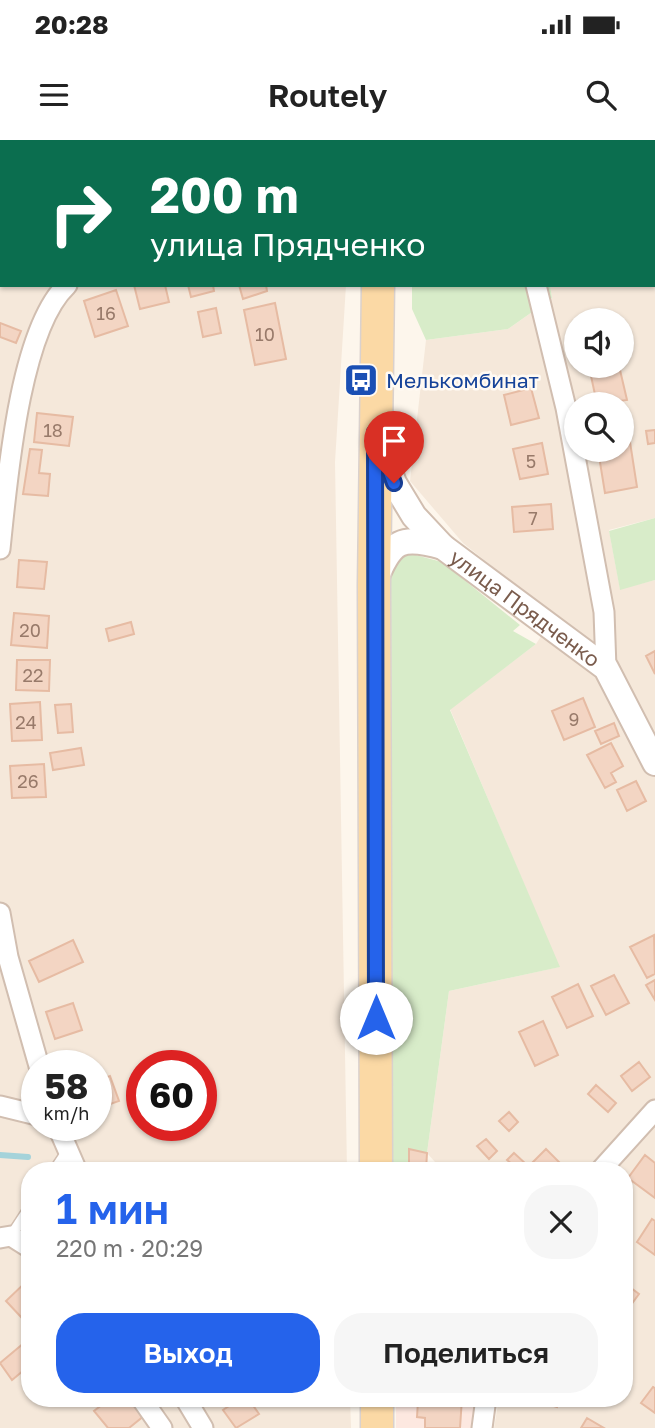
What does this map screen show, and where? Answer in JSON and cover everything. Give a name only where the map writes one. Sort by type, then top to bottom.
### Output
[{"type":"main road","name":"улица Прядченко","points":[[376,1162],[374,585],[378,287]]},
{"type":"main road","points":[[377,1407],[377,1428]]},
{"type":"street","points":[[0,549],[16,423],[32,349],[56,296],[65,287]]},
{"type":"street","name":"улица Прядченко","points":[[536,287],[566,408],[602,598],[606,668],[655,763]]},
{"type":"street","name":"улица Прядченко","points":[[375,432],[394,483],[414,516],[443,547],[606,668]]},
{"type":"street","name":"улица Прядченко","points":[[374,585],[385,556],[401,542],[418,540],[443,547]]},
{"type":"street","points":[[0,914],[8,957],[34,1050]]},
{"type":"street","points":[[0,1106],[21,1111]]},
{"type":"street","points":[[608,1162],[655,1110]]},
{"type":"street","points":[[64,1141],[74,1162]]},
{"type":"street","points":[[147,1407],[162,1428]]},
{"type":"street","points":[[190,1407],[203,1428]]},
{"type":"street","points":[[482,1428],[485,1407]]},
{"type":"lane","points":[[60,1162],[68,1149]]},
{"type":"lane","points":[[5,1237],[21,1218]]},
{"type":"shaded area","points":[[0,287],[346,287],[335,462],[347,1162],[21,1162],[21,1407],[350,1407],[351,1428],[0,1428]]},
{"type":"shaded area","points":[[550,287],[655,287],[655,518],[609,530],[620,589],[655,580],[655,1428],[494,1428],[498,1407],[633,1407],[633,1162],[435,1162],[427,1153],[449,991],[559,967],[450,709],[536,644],[554,616],[463,543],[410,481],[426,340],[508,329],[552,298]]},
{"type":"shaded area","points":[[396,1407],[474,1407],[471,1428],[396,1428]]},
{"type":"green space","points":[[412,287],[550,287],[552,298],[508,329],[426,340],[412,309]]},
{"type":"green space","points":[[655,518],[655,580],[620,590],[609,531]]},
{"type":"green space","points":[[404,552],[442,562],[520,625],[513,631],[536,644],[450,710],[560,967],[449,991],[427,1153],[409,1149],[409,1162],[393,1162],[391,577],[396,561]]},
{"type":"building","points":[[134,287],[165,287],[169,302],[140,309]]},
{"type":"building","points":[[188,287],[213,287],[214,291],[191,297]]},
{"type":"building","points":[[240,287],[266,287],[267,291],[243,299]]},
{"type":"building","points":[[116,290],[128,326],[95,337],[84,301]]},
{"type":"building","points":[[275,303],[286,359],[255,365],[244,310]]},
{"type":"building","points":[[216,308],[221,333],[203,337],[198,312]]},
{"type":"building","points":[[0,323],[21,331],[16,343],[0,337]]},
{"type":"building","points":[[591,378],[622,378],[625,392],[594,392]]},
{"type":"building","points":[[531,388],[539,418],[511,425],[504,395]]},
{"type":"building","points":[[37,413],[73,417],[69,446],[34,442]]},
{"type":"building","points":[[655,430],[655,443],[648,444],[646,431]]},
{"type":"building","points":[[542,443],[548,474],[520,479],[513,449]]},
{"type":"building","points":[[30,449],[42,450],[39,473],[50,474],[48,496],[23,494]]},
{"type":"building","points":[[600,462],[633,462],[637,487],[605,493]]},
{"type":"building","points":[[551,504],[553,529],[514,532],[512,507]]},
{"type":"building","points":[[19,560],[47,562],[44,589],[17,587]]},
{"type":"building","points":[[14,613],[49,616],[47,648],[11,645]]},
{"type":"building","points":[[131,622],[134,634],[109,641],[106,629]]},
{"type":"building","points":[[655,651],[655,674],[646,656]]},
{"type":"building","points":[[17,660],[50,660],[49,691],[16,690]]},
{"type":"building","points":[[583,698],[595,727],[564,740],[552,711]]},
{"type":"building","points":[[40,702],[42,740],[12,741],[10,704]]},
{"type":"building","points":[[71,704],[73,732],[58,733],[55,705]]},
{"type":"building","points":[[614,723],[619,736],[601,744],[595,731]]},
{"type":"building","points":[[611,743],[623,766],[611,773],[616,782],[605,788],[587,755]]},
{"type":"building","points":[[81,748],[84,765],[53,770],[50,753]]},
{"type":"building","points":[[44,764],[46,797],[12,798],[10,766]]},
{"type":"building","points":[[636,781],[646,801],[627,811],[617,790]]},
{"type":"building","points":[[654,935],[655,974],[647,978],[630,947]]},
{"type":"building","points":[[73,940],[83,962],[39,982],[29,961]]},
{"type":"building","points":[[614,975],[629,1003],[606,1015],[591,986]]},
{"type":"building","points":[[655,980],[655,1000],[646,985]]},
{"type":"building","points":[[578,984],[593,1016],[567,1028],[552,997]]},
{"type":"building","points":[[73,1003],[82,1030],[55,1039],[46,1012]]},
{"type":"building","points":[[543,1021],[558,1055],[535,1066],[519,1032]]},
{"type":"building","points":[[639,1062],[650,1077],[632,1091],[621,1076]]},
{"type":"building","points":[[112,1082],[119,1101],[112,1103]]},
{"type":"building","points":[[596,1085],[616,1103],[608,1112],[588,1094]]},
{"type":"building","points":[[509,1112],[518,1122],[509,1131],[499,1121]]},
{"type":"building","points":[[486,1139],[497,1151],[489,1159],[477,1146]]},
{"type":"building","points":[[409,1149],[427,1153],[426,1162],[409,1162]]},
{"type":"building","points":[[546,1149],[559,1162],[533,1162]]},
{"type":"building","points":[[514,1153],[524,1162],[509,1162],[507,1160]]},
{"type":"building","points":[[645,1155],[655,1163],[655,1198],[633,1182],[633,1171]]},
{"type":"building","points":[[652,1219],[655,1221],[655,1255],[637,1242]]},
{"type":"building","points":[[21,1287],[21,1317],[6,1301]]},
{"type":"building","points":[[633,1290],[639,1294],[633,1302]]},
{"type":"building","points":[[21,1346],[21,1372],[12,1380],[0,1363]]},
{"type":"building","points":[[653,1387],[655,1388],[655,1413],[641,1403]]},
{"type":"building","points":[[99,1407],[138,1407],[145,1415],[129,1428],[108,1428],[94,1411]]},
{"type":"building","points":[[228,1407],[254,1407],[259,1414],[236,1428],[223,1410]]},
{"type":"building","points":[[418,1407],[461,1407],[460,1428],[425,1428],[425,1418],[417,1417]]},
{"type":"building","points":[[587,1418],[604,1428],[581,1428]]},
{"type":"waterway","points":[[0,1155],[28,1157]]},
{"type":"place","name":"Мелькомбинат","points":[[361,380]]},
{"type":"route","points":[[376,1018],[375,432],[394,483]]}]
